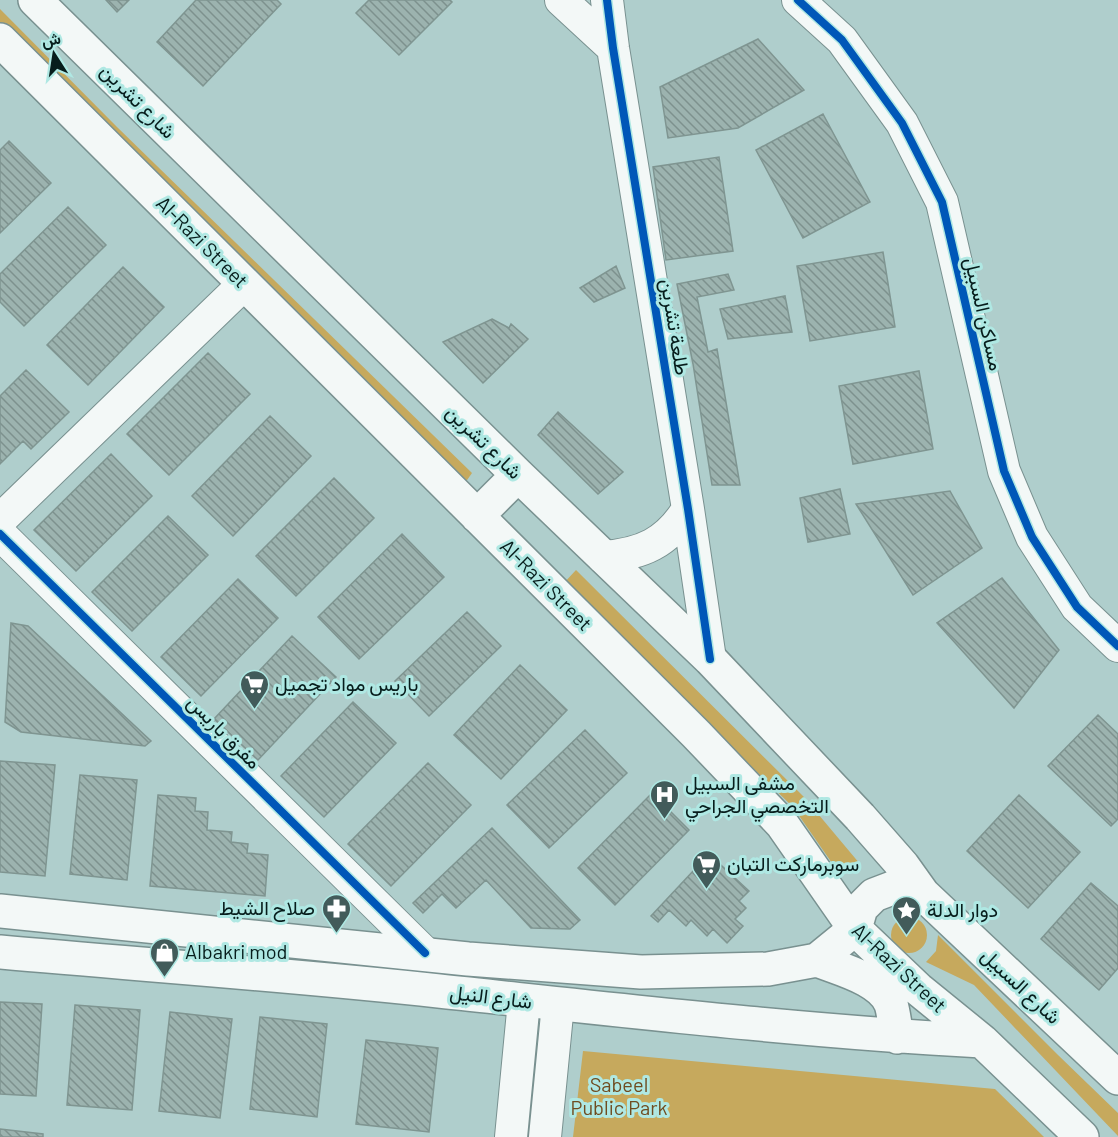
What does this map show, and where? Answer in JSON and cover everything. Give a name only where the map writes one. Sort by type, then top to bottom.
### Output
[{"type":"main road","name":"شارع تشرين","points":[[35,0],[518,475],[710,659],[860,817],[903,866],[923,894]]},
{"type":"main road","name":"Al-Razi Street","points":[[0,40],[696,734],[782,824],[855,929],[918,989],[981,1041],[1082,1137]]},
{"type":"main road","points":[[477,516],[518,475]]},
{"type":"main road","name":"شارع النيل","points":[[0,911],[468,959],[641,972],[768,969],[816,960],[855,929],[861,908],[874,895],[895,888],[923,894]]},
{"type":"main road","name":"شارع السبيل","points":[[923,894],[1118,1078]]},
{"type":"main road","name":"شارع النيل","points":[[0,952],[438,991],[897,1037],[981,1041]]},
{"type":"main road","points":[[816,960],[863,978],[882,991],[891,1004],[897,1037]]},
{"type":"street","points":[[561,0],[613,48]]},
{"type":"street","name":"طلعة تشرين","points":[[607,0],[710,659]]},
{"type":"street","name":"مساكن السبيل","points":[[798,0],[842,40],[902,123],[937,192],[944,213],[1004,471],[1032,537],[1077,607],[1118,646]]},
{"type":"street","points":[[0,520],[244,284]]},
{"type":"street","points":[[603,557],[636,553],[659,542],[677,526],[688,509]]},
{"type":"street","name":"مفرق باريس","points":[[0,534],[424,953]]},
{"type":"street","points":[[511,1137],[524,1001]]},
{"type":"street","points":[[545,1137],[558,1004]]},
{"type":"green space","points":[[0,9],[117,127],[472,473],[465,483],[0,25]]},
{"type":"green space","points":[[576,570],[803,796],[860,864],[841,876],[793,807],[563,584]]},
{"type":"green space","name":"دوار الدلة","points":[[909,917],[922,922],[927,935],[922,948],[909,953],[896,948],[891,935],[896,922]]},
{"type":"green space","points":[[938,935],[1118,1113],[1118,1136],[974,985],[926,962],[936,951]]},
{"type":"green space","name":"Sabeel Public Park","points":[[583,1051],[995,1089],[1044,1137],[573,1137]]},
{"type":"building","points":[[106,0],[129,0],[117,12]]},
{"type":"building","points":[[196,0],[277,0],[281,4],[203,86],[157,42]]},
{"type":"building","points":[[369,0],[450,0],[452,2],[399,55],[356,13]]},
{"type":"building","points":[[758,39],[804,90],[738,128],[668,138],[660,87]]},
{"type":"building","points":[[823,114],[870,202],[803,238],[756,150]]},
{"type":"building","points":[[9,141],[51,183],[0,233],[0,150]]},
{"type":"building","points":[[719,157],[733,251],[666,260],[653,167]]},
{"type":"building","points":[[68,207],[106,245],[24,326],[0,302],[0,274]]},
{"type":"building","points":[[883,252],[895,327],[810,341],[797,266]]},
{"type":"building","points":[[616,266],[625,288],[594,302],[580,288]]},
{"type":"building","points":[[123,267],[164,307],[88,385],[47,345]]},
{"type":"building","points":[[728,274],[734,290],[697,297],[708,352],[717,349],[740,485],[712,485],[693,364],[677,284]]},
{"type":"building","points":[[785,296],[792,332],[728,339],[720,309]]},
{"type":"building","points":[[492,319],[509,328],[511,324],[528,339],[483,383],[443,342]]},
{"type":"building","points":[[208,353],[250,394],[169,475],[127,434]]},
{"type":"building","points":[[26,370],[69,412],[31,449],[23,441],[0,464],[0,396]]},
{"type":"building","points":[[919,371],[933,449],[853,464],[839,386]]},
{"type":"building","points":[[558,412],[623,472],[598,494],[538,435]]},
{"type":"building","points":[[270,416],[311,456],[233,536],[192,496]]},
{"type":"building","points":[[111,454],[152,496],[76,571],[34,530]]},
{"type":"building","points":[[334,478],[374,518],[296,596],[256,556]]},
{"type":"building","points":[[840,489],[850,534],[808,542],[800,498]]},
{"type":"building","points":[[950,491],[982,548],[913,595],[856,504]]},
{"type":"building","points":[[168,516],[208,555],[132,631],[92,592]]},
{"type":"building","points":[[402,534],[444,577],[359,659],[318,617]]},
{"type":"building","points":[[1002,578],[1059,650],[1014,708],[937,623]]},
{"type":"building","points":[[238,579],[278,618],[201,696],[161,657]]},
{"type":"building","points":[[467,612],[501,646],[429,716],[395,681]]},
{"type":"building","points":[[11,623],[28,626],[151,741],[145,746],[21,732],[5,722]]},
{"type":"building","points":[[292,636],[336,677],[258,760],[214,719]]},
{"type":"building","points":[[520,665],[567,710],[501,779],[454,735]]},
{"type":"building","points":[[353,702],[396,743],[324,817],[281,776]]},
{"type":"building","points":[[1098,715],[1118,734],[1118,819],[1111,826],[1048,766]]},
{"type":"building","points":[[585,730],[627,773],[549,848],[507,805]]},
{"type":"building","points":[[0,761],[55,765],[45,876],[0,872]]},
{"type":"building","points":[[428,763],[471,805],[391,886],[348,844]]},
{"type":"building","points":[[80,775],[137,780],[127,880],[70,874]]},
{"type":"building","points":[[652,793],[689,830],[615,905],[578,868]]},
{"type":"building","points":[[158,795],[196,798],[195,811],[208,812],[207,830],[232,832],[231,842],[248,844],[247,853],[268,855],[265,896],[150,886]]},
{"type":"building","points":[[1019,795],[1080,852],[1028,908],[967,851]]},
{"type":"building","points":[[492,828],[580,920],[570,929],[531,928],[486,880],[456,908],[442,894],[423,913],[413,903]]},
{"type":"building","points":[[709,854],[749,891],[739,901],[746,908],[735,919],[743,926],[727,943],[713,929],[707,936],[691,920],[686,926],[669,910],[658,922],[651,916]]},
{"type":"building","points":[[1091,883],[1118,906],[1118,968],[1099,990],[1041,939]]},
{"type":"building","points":[[0,1002],[42,1004],[36,1096],[0,1094]]},
{"type":"building","points":[[75,1005],[140,1010],[132,1110],[67,1105]]},
{"type":"building","points":[[170,1012],[232,1019],[220,1118],[159,1111]]},
{"type":"building","points":[[260,1017],[327,1024],[317,1117],[250,1109]]},
{"type":"building","points":[[366,1040],[438,1048],[429,1132],[356,1124]]},
{"type":"building","points":[[0,1129],[43,1134],[43,1137],[0,1137]]},
{"type":"cycle path","points":[[607,0],[710,659]]},
{"type":"cycle path","points":[[798,0],[842,40],[902,123],[942,202],[1004,471],[1032,537],[1077,607],[1118,646]]},
{"type":"cycle path","points":[[0,534],[425,953]]},
{"type":"place","name":"باريس مواد تجميل","points":[[254,710]]},
{"type":"place","name":"مشفى السبيل التخصصي الجراحي","points":[[664,820]]},
{"type":"place","name":"سوبرماركت التبان","points":[[706,890]]},
{"type":"place","name":"صلاح الشيط","points":[[336,934]]},
{"type":"place","name":"دوار الدلة","points":[[906,936]]},
{"type":"place","name":"Albakri mod","points":[[164,978]]}]
